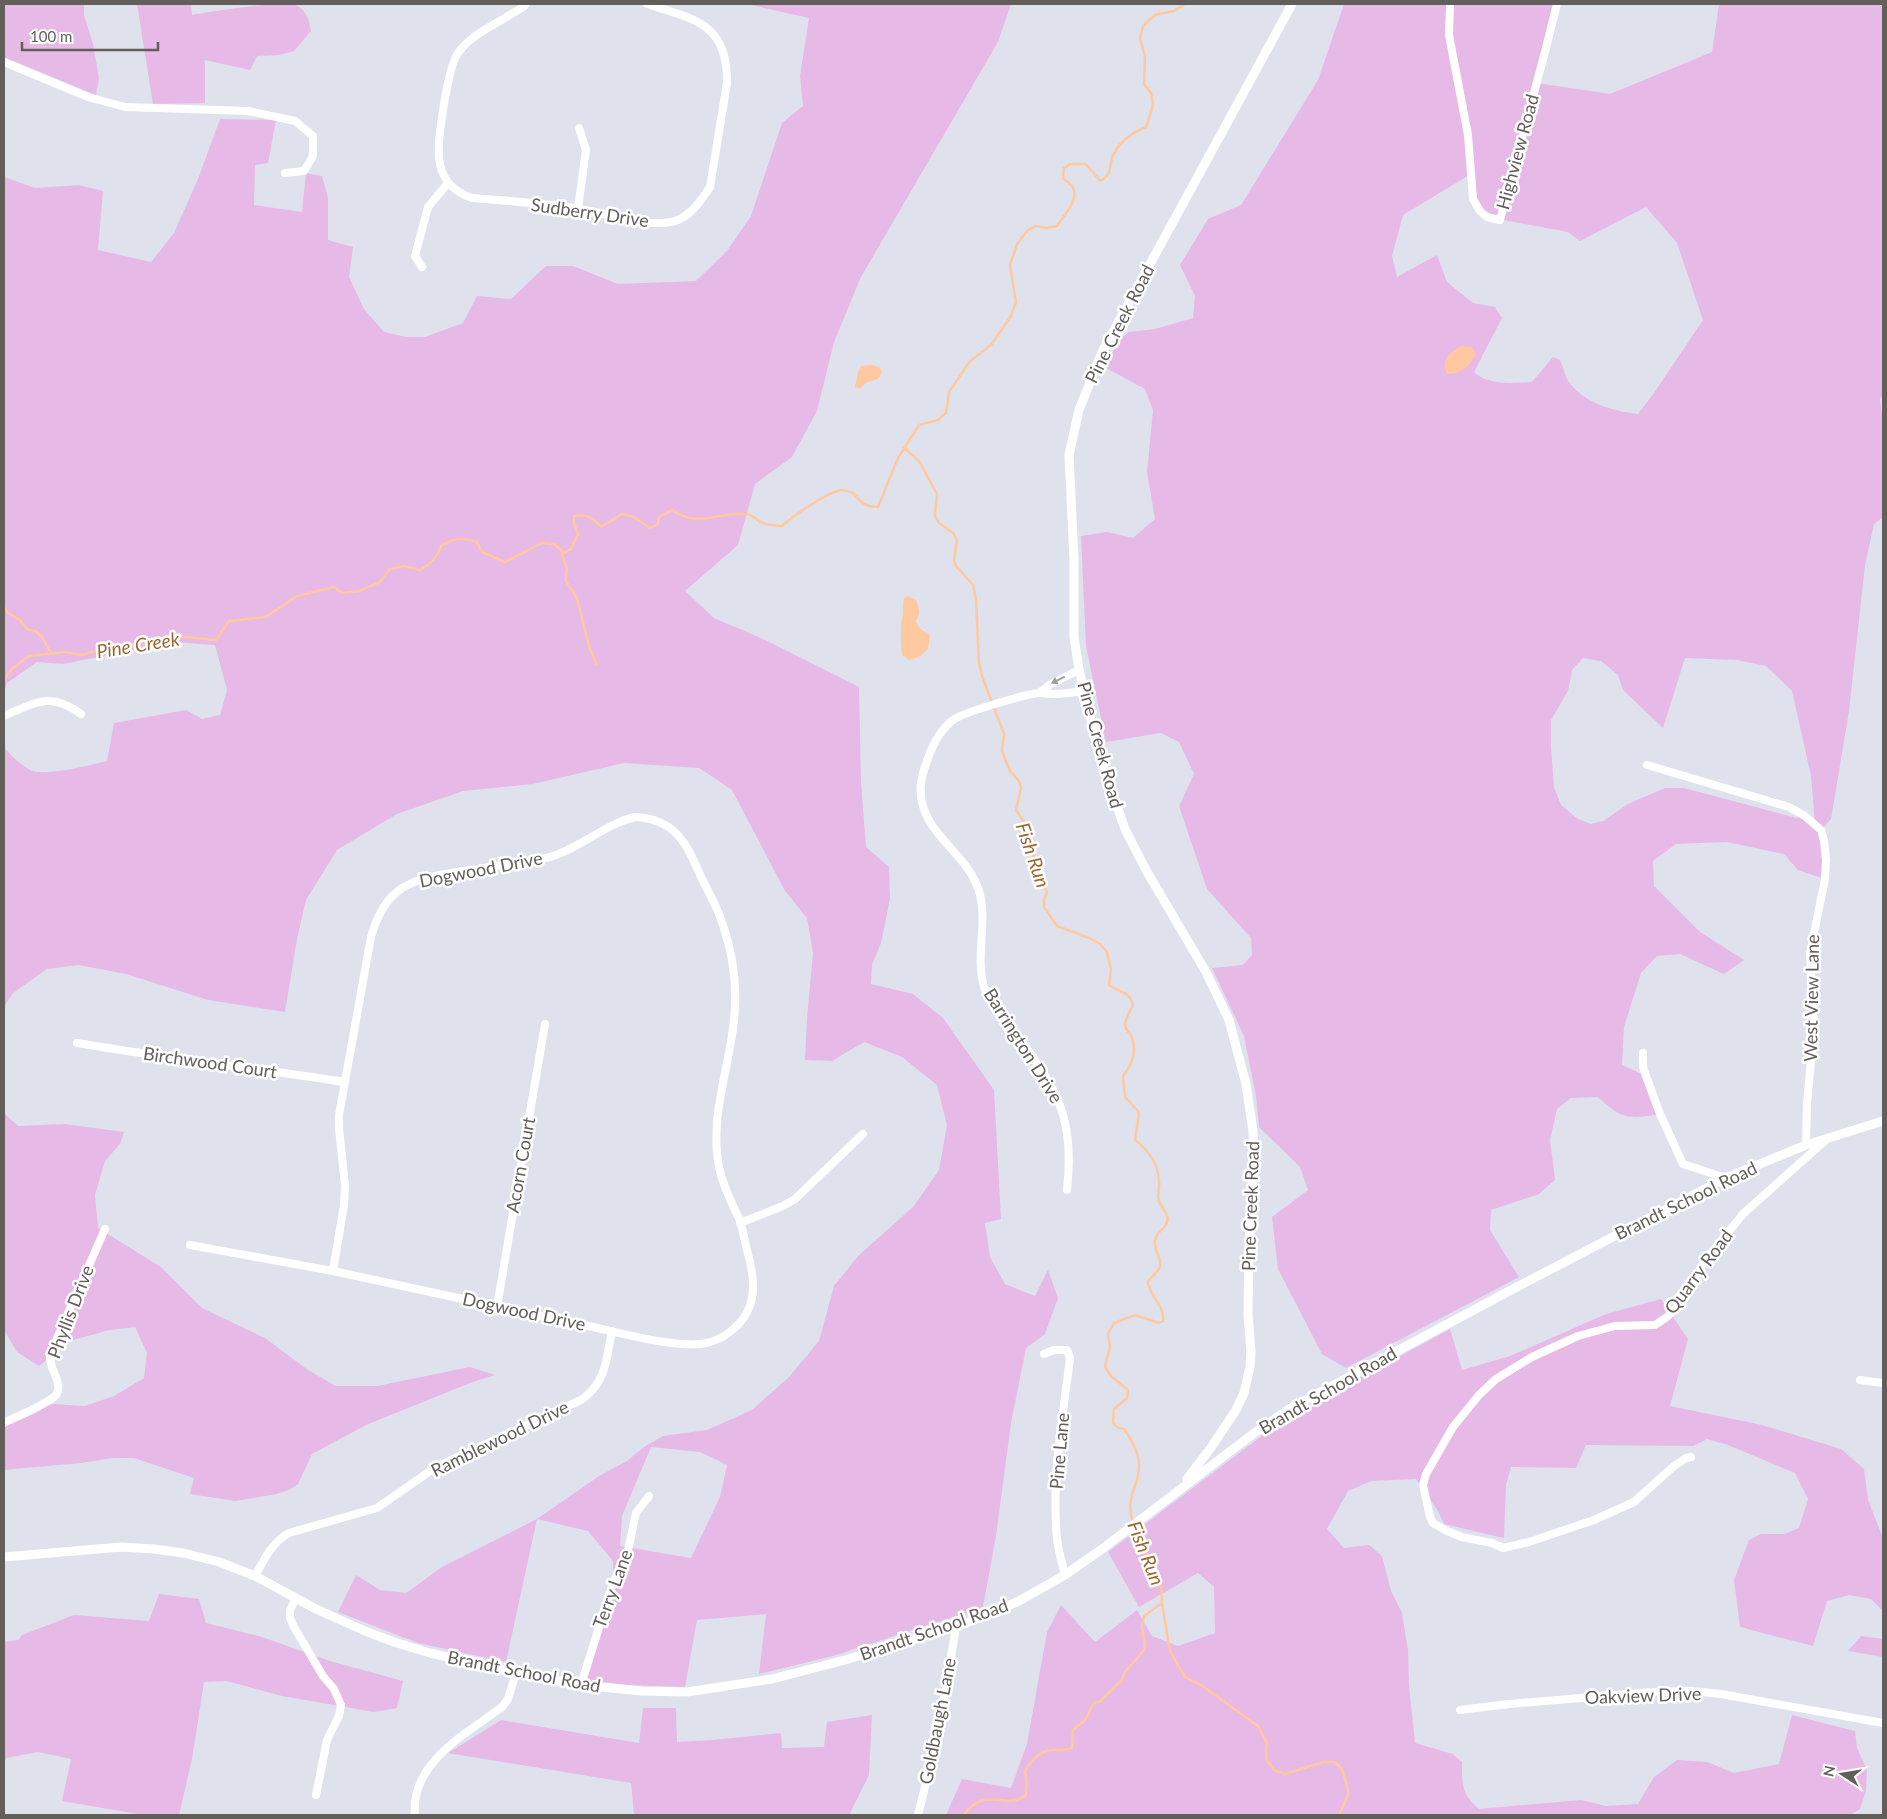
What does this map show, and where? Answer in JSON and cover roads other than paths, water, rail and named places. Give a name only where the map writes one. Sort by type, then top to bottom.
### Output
[{"type":"street","points":[[422,267],[415,256],[428,207],[448,184],[440,168],[437,151],[446,86],[457,54],[476,35],[526,4]]},
{"type":"street","name":"Sudberry Drive","points":[[448,184],[460,194],[472,198],[578,208],[649,223],[679,220],[690,212],[702,201],[710,187],[727,83],[724,52],[708,27],[698,20],[647,4]]},
{"type":"street","name":"Pine Creek Road","points":[[1180,1489],[1236,1410],[1244,1393],[1250,1367],[1251,1352],[1248,1314],[1254,1155],[1253,1131],[1246,1084],[1229,1020],[1206,972],[1146,870],[1125,829],[1099,754],[1079,670],[1074,636],[1074,560],[1069,455],[1079,410],[1102,352],[1292,4]]},
{"type":"street","name":"Highview Road","points":[[1450,4],[1449,35],[1468,134],[1473,200],[1480,211],[1487,217],[1500,220],[1546,52],[1557,4]]},
{"type":"street","points":[[4,62],[88,97],[125,107],[248,111],[295,121],[312,136],[313,156],[304,171],[285,173]]},
{"type":"street","points":[[578,208],[586,150],[579,128]]},
{"type":"street","name":"Barrington Drive","points":[[1039,693],[1051,684],[1079,670]]},
{"type":"street","name":"Barrington Drive","points":[[1067,1190],[1068,1132],[1063,1110],[1044,1072],[1001,1015],[985,989],[980,961],[982,914],[978,887],[972,875],[931,824],[925,813],[920,792],[923,771],[934,744],[940,733],[954,719],[991,706],[1039,693],[1055,694],[1084,691]]},
{"type":"street","points":[[4,716],[34,703],[47,701],[65,704],[81,714]]},
{"type":"street","name":"West View Lane","points":[[1647,765],[1789,807],[1805,816],[1821,830],[1826,860],[1825,879],[1812,934],[1810,953],[1814,1028],[1807,1104],[1806,1145]]},
{"type":"street","name":"Dogwood Drive","points":[[635,817],[656,820],[667,825],[680,836],[689,850],[719,913],[734,969],[736,1004],[734,1023],[716,1138],[720,1170],[740,1223],[752,1266],[753,1296],[748,1311],[727,1334],[700,1344],[686,1343],[497,1307],[333,1271],[345,1185],[338,1129],[344,1082],[374,924],[383,906],[398,890],[420,878],[556,855],[609,826],[635,817]]},
{"type":"street","name":"Acorn Court","points":[[497,1307],[545,1024]]},
{"type":"street","name":"Birchwood Court","points":[[77,1043],[155,1056],[248,1067],[344,1082]]},
{"type":"street","points":[[1643,1053],[1643,1067],[1675,1149],[1683,1164],[1726,1178]]},
{"type":"street","name":"Brandt School Road","points":[[4,1557],[93,1548],[138,1547],[183,1553],[219,1562],[255,1576],[338,1620],[394,1642],[430,1653],[516,1673],[581,1685],[664,1693],[716,1689],[772,1679],[845,1660],[956,1627],[1017,1602],[1065,1575],[1289,1409],[1726,1178],[1806,1145],[1883,1121]]},
{"type":"street","points":[[740,1223],[783,1206],[795,1199],[864,1134]]},
{"type":"street","name":"Quarry Road","points":[[1691,1456],[1674,1466],[1634,1502],[1612,1513],[1529,1542],[1503,1548],[1462,1537],[1440,1528],[1433,1522],[1424,1496],[1423,1485],[1426,1474],[1453,1427],[1479,1395],[1496,1379],[1532,1357],[1578,1336],[1615,1326],[1655,1325],[1661,1322],[1676,1307],[1706,1259],[1744,1213],[1829,1138]]},
{"type":"street","name":"Phyllis Drive","points":[[4,1423],[48,1400],[56,1395],[59,1390],[58,1382],[50,1366],[50,1354],[105,1229]]},
{"type":"street","points":[[190,1245],[333,1271]]},
{"type":"street","name":"Ramblewood Drive","points":[[255,1576],[274,1544],[282,1537],[377,1508],[436,1467],[581,1400],[590,1394],[595,1390],[602,1376],[612,1330]]},
{"type":"street","name":"Pine Lane","points":[[1044,1354],[1054,1350],[1067,1350],[1070,1358],[1058,1462],[1056,1505],[1056,1539],[1065,1575]]},
{"type":"street","points":[[1860,1380],[1883,1383]]},
{"type":"street","name":"Terry Lane","points":[[581,1685],[612,1586],[628,1550],[636,1513],[649,1496]]},
{"type":"street","points":[[296,1598],[290,1610],[290,1618],[294,1628],[323,1676],[334,1689],[341,1705],[339,1716],[327,1740],[316,1795]]},
{"type":"street","name":"Goldbaugh Lane","points":[[918,1815],[938,1735],[956,1627]]},
{"type":"street","points":[[415,1815],[419,1789],[425,1771],[440,1753],[502,1707],[508,1699],[516,1673]]},
{"type":"street","name":"Oakview Drive","points":[[1460,1710],[1654,1692],[1692,1691],[1883,1724]]},
{"type":"waterway","name":"Pine Creek","points":[[4,679],[13,668],[29,656],[65,652],[82,655],[108,647],[126,648],[144,642],[175,636],[216,640],[229,621],[266,617],[297,596],[334,587],[342,593],[359,591],[380,582],[390,569],[404,566],[420,570],[433,560],[441,546],[454,539],[477,542],[482,552],[505,562],[542,543],[554,544],[564,553],[571,549],[578,534],[574,523],[574,516],[582,515],[589,517],[601,527],[622,514],[634,517],[650,528],[658,524],[659,517],[672,510],[682,516],[700,519],[748,514],[765,524],[782,526],[819,500],[841,490],[853,493],[866,505],[878,507],[898,458],[919,425],[938,420],[946,413],[949,392],[970,361],[991,345],[1011,316],[1016,302],[1010,265],[1017,244],[1027,231],[1035,226],[1046,228],[1057,226],[1073,202],[1074,191],[1072,186],[1063,178],[1064,168],[1070,164],[1086,164],[1100,181],[1108,174],[1112,158],[1121,143],[1130,135],[1146,127],[1153,105],[1151,93],[1144,84],[1145,56],[1140,39],[1143,26],[1155,15],[1174,11],[1185,4]]},
{"type":"waterway","name":"Fish Run","points":[[904,448],[919,461],[937,494],[935,515],[938,522],[953,533],[957,540],[954,561],[956,566],[973,585],[976,599],[979,663],[1004,734],[1002,750],[1005,759],[1010,771],[1019,781],[1021,788],[1016,810],[1026,825],[1027,840],[1035,859],[1039,877],[1047,892],[1044,899],[1044,907],[1057,926],[1100,944],[1107,952],[1111,970],[1109,985],[1129,996],[1133,1005],[1125,1024],[1132,1038],[1134,1049],[1131,1063],[1123,1076],[1125,1097],[1139,1114],[1135,1140],[1145,1149],[1156,1166],[1159,1179],[1158,1199],[1168,1219],[1155,1241],[1160,1259],[1160,1267],[1148,1282],[1151,1292],[1162,1311],[1163,1321],[1159,1323],[1135,1315],[1114,1323],[1108,1334],[1110,1347],[1105,1367],[1111,1376],[1128,1390],[1127,1398],[1114,1409],[1113,1423],[1118,1428],[1124,1429],[1134,1446],[1139,1460],[1139,1473],[1130,1505],[1133,1522]]},
{"type":"waterway","points":[[563,554],[567,568],[566,581],[577,598],[589,646],[596,664]]},
{"type":"waterway","points":[[4,606],[8,613],[20,620],[28,630],[36,631],[42,637],[51,653]]},
{"type":"waterway","name":"Fish Run","points":[[964,1815],[972,1806],[980,1801],[1011,1801],[1026,1795],[1027,1780],[1025,1771],[1030,1764],[1039,1754],[1047,1751],[1072,1748],[1073,1730],[1085,1720],[1094,1703],[1100,1701],[1122,1680],[1125,1672],[1144,1650],[1145,1643],[1142,1627],[1144,1616],[1162,1603],[1161,1581],[1154,1565],[1141,1545],[1134,1527]]},
{"type":"waterway","points":[[1162,1604],[1170,1651],[1185,1677],[1201,1685],[1258,1726],[1267,1743],[1266,1759],[1274,1770],[1285,1774],[1323,1762],[1335,1762],[1342,1769],[1349,1793],[1339,1815]]}]
